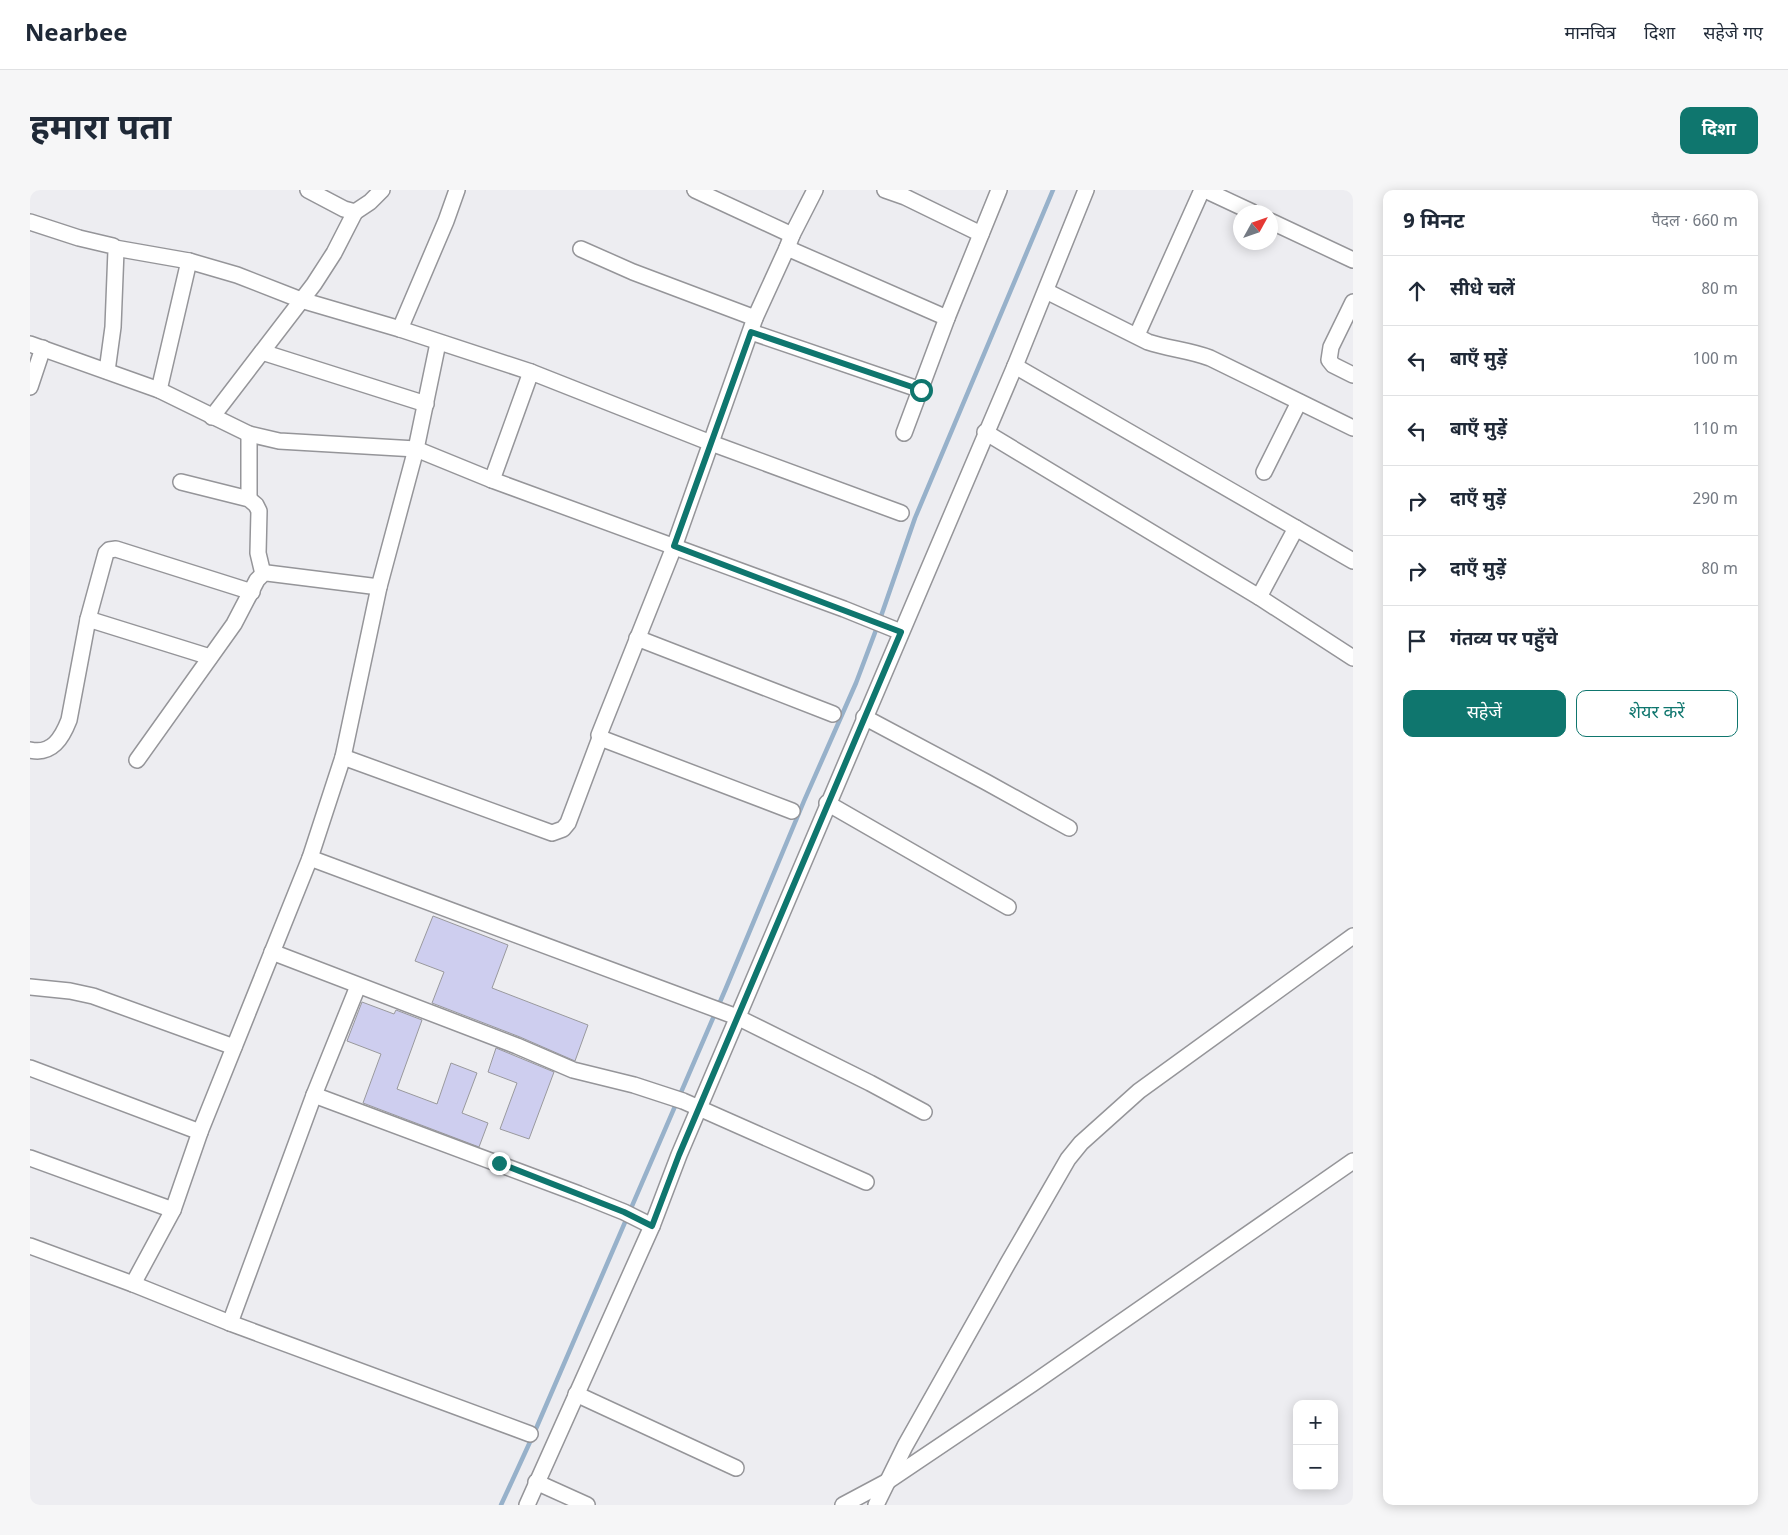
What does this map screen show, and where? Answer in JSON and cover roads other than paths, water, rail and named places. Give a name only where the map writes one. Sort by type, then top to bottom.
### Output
[{"type":"street","points":[[308,190],[344,209],[355,212]]},
{"type":"street","points":[[212,417],[326,266],[355,212],[370,202],[382,190]]},
{"type":"street","points":[[400,329],[446,221],[457,190]]},
{"type":"street","points":[[695,190],[790,242],[947,318]]},
{"type":"street","points":[[343,757],[552,833],[563,829],[568,823],[600,738],[599,732],[674,546],[753,325],[815,190]]},
{"type":"street","points":[[884,190],[906,193],[981,234]]},
{"type":"street","points":[[904,433],[947,318],[999,190]]},
{"type":"street","points":[[527,1505],[652,1226],[699,1108],[726,1013],[827,803],[864,717],[895,630],[1015,366],[1086,190]]},
{"type":"street","points":[[1137,335],[1203,190],[1236,205]]},
{"type":"street","points":[[30,222],[115,248],[189,261],[237,275],[302,300],[400,329],[530,372],[711,443],[901,513]]},
{"type":"street","points":[[1278,225],[1353,260]]},
{"type":"street","points":[[107,371],[113,327],[117,256],[115,248]]},
{"type":"street","points":[[581,249],[753,325],[921,390]]},
{"type":"street","points":[[159,390],[189,261]]},
{"type":"street","points":[[1046,291],[1161,346],[1184,350],[1210,358],[1353,428]]},
{"type":"street","points":[[1353,302],[1331,346],[1329,360],[1333,365],[1353,375]]},
{"type":"street","points":[[133,1284],[173,1210],[200,1132],[310,858],[343,757],[379,588],[416,449],[438,343]]},
{"type":"street","points":[[30,387],[37,346],[159,390],[249,434],[279,441],[416,449],[492,480],[674,546],[895,630]]},
{"type":"street","points":[[262,352],[426,404]]},
{"type":"street","points":[[1015,366],[1353,561]]},
{"type":"street","points":[[492,480],[530,372]]},
{"type":"street","points":[[1264,472],[1299,402]]},
{"type":"street","points":[[985,432],[1259,597],[1353,658]]},
{"type":"street","points":[[249,434],[249,499]]},
{"type":"street","points":[[181,482],[249,499],[253,502],[259,511],[258,553],[263,574]]},
{"type":"street","points":[[1259,597],[1296,528]]},
{"type":"street","points":[[30,750],[37,752],[55,745],[64,734],[70,720],[88,619],[106,553],[116,549],[252,592]]},
{"type":"street","points":[[137,760],[234,624],[257,580],[263,574],[379,588]]},
{"type":"street","points":[[88,619],[210,657]]},
{"type":"street","points":[[637,638],[833,714]]},
{"type":"street","points":[[864,717],[1069,828]]},
{"type":"street","points":[[600,738],[792,811]]},
{"type":"street","points":[[827,803],[1008,907]]},
{"type":"street","points":[[310,858],[726,1013],[870,1083],[924,1112]]},
{"type":"street","points":[[876,1505],[905,1446],[1008,1263],[1068,1159],[1081,1143],[1139,1091],[1353,936]]},
{"type":"street","points":[[272,952],[516,1046],[573,1070],[634,1085],[683,1101],[866,1182]]},
{"type":"street","points":[[230,1323],[314,1095],[358,986]]},
{"type":"street","points":[[30,987],[70,991],[93,996],[234,1047]]},
{"type":"street","points":[[30,1068],[200,1132]]},
{"type":"street","points":[[314,1095],[499,1163],[624,1212],[652,1226]]},
{"type":"street","points":[[30,1158],[173,1210]]},
{"type":"street","points":[[843,1505],[888,1481],[1032,1384],[1353,1161]]},
{"type":"street","points":[[30,1246],[133,1284],[230,1323],[530,1434]]},
{"type":"street","points":[[576,1394],[736,1468]]},
{"type":"street","points":[[536,1482],[587,1505]]},
{"type":"waterway","points":[[501,1505],[535,1431],[856,683],[915,518],[1053,190]]}]
